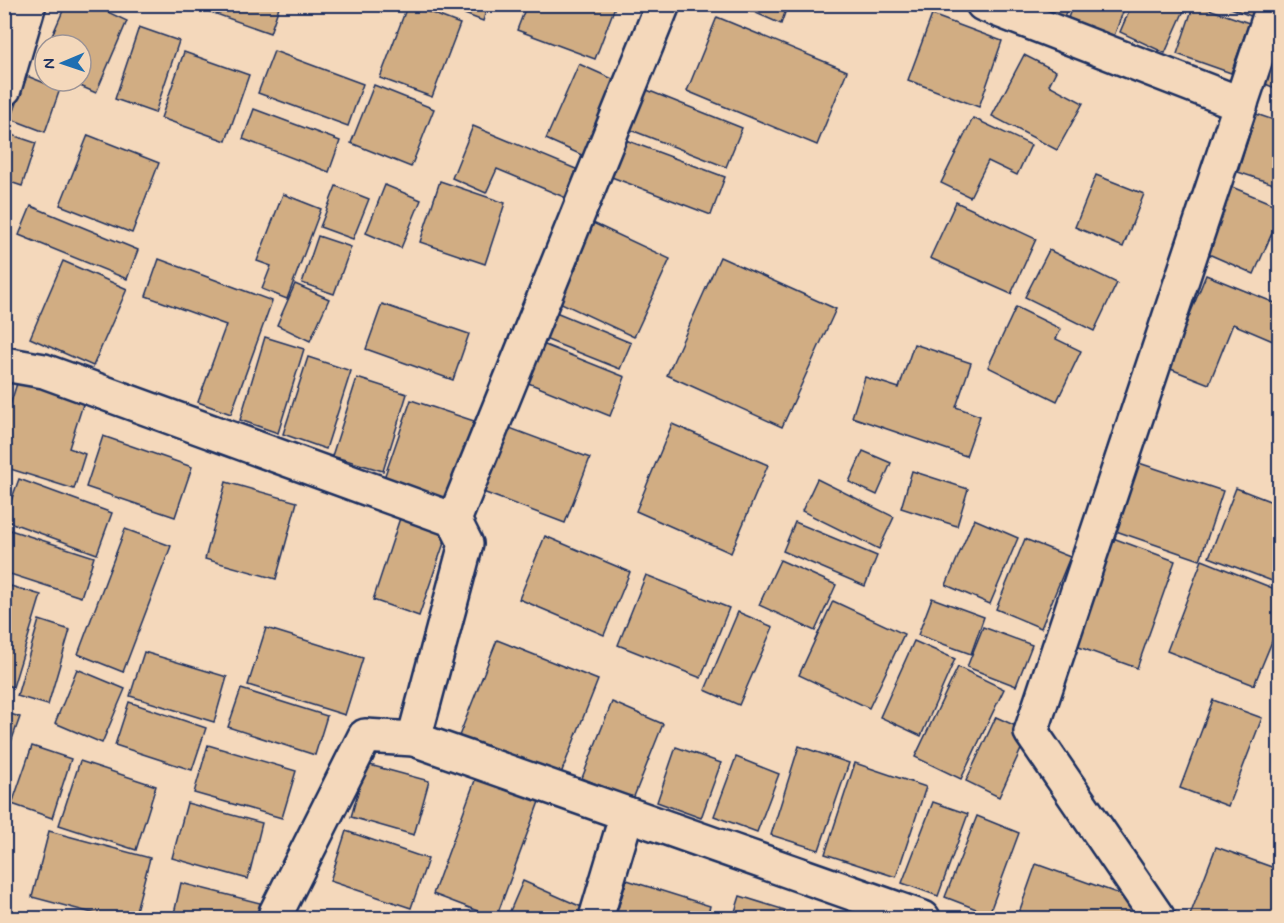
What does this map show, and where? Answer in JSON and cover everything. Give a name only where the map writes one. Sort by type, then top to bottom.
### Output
[{"type":"street","points":[[4,89],[29,4]]},
{"type":"street","points":[[454,520],[663,4]]},
{"type":"street","points":[[983,4],[1241,104]]},
{"type":"street","points":[[1158,918],[1031,732],[1274,4]]},
{"type":"street","points":[[4,364],[44,371],[454,520],[466,543],[414,739]]},
{"type":"street","points":[[276,918],[276,913],[365,736],[414,739],[923,918]]},
{"type":"street","points":[[596,918],[627,814]]},
{"type":"building","points":[[66,4],[91,4],[127,21],[96,93],[93,92],[93,33],[53,33]]},
{"type":"building","points":[[188,4],[280,4],[270,33]]},
{"type":"building","points":[[408,4],[460,24],[432,97],[380,78]]},
{"type":"building","points":[[438,4],[488,4],[483,21]]},
{"type":"building","points":[[527,4],[616,4],[595,59],[517,30]]},
{"type":"building","points":[[736,4],[788,4],[781,24]]},
{"type":"building","points":[[1020,4],[1069,4],[1062,22]]},
{"type":"building","points":[[1073,4],[1126,4],[1114,36],[1068,18]]},
{"type":"building","points":[[1132,4],[1186,6],[1165,53],[1120,32]]},
{"type":"building","points":[[1194,4],[1249,23],[1231,73],[1177,54]]},
{"type":"building","points":[[1221,4],[1263,4],[1258,19]]},
{"type":"building","points":[[932,15],[1002,41],[979,107],[908,80]]},
{"type":"building","points":[[717,17],[847,71],[817,145],[687,91]]},
{"type":"building","points":[[139,27],[179,41],[155,113],[115,99]]},
{"type":"building","points":[[1280,29],[1280,90],[1258,81]]},
{"type":"building","points":[[274,51],[363,84],[348,126],[258,93]]},
{"type":"building","points":[[184,52],[249,75],[226,141],[161,118]]},
{"type":"building","points":[[1024,55],[1056,71],[1049,85],[1083,103],[1057,150],[992,116]]},
{"type":"building","points":[[579,64],[617,81],[584,156],[546,139]]},
{"type":"building","points":[[27,76],[33,78],[33,93],[59,93],[45,132],[11,119]]},
{"type":"building","points":[[374,85],[434,109],[411,167],[351,143]]},
{"type":"building","points":[[642,88],[742,128],[726,167],[626,128]]},
{"type":"building","points":[[254,109],[340,141],[329,172],[243,139]]},
{"type":"building","points":[[1256,114],[1280,122],[1280,186],[1238,172]]},
{"type":"building","points":[[973,118],[1031,145],[1017,175],[988,161],[970,197],[941,183]]},
{"type":"building","points":[[473,126],[583,172],[571,200],[497,169],[486,193],[452,178]]},
{"type":"building","points":[[6,133],[36,143],[22,186],[4,180]]},
{"type":"building","points":[[88,135],[159,163],[132,233],[60,205]]},
{"type":"building","points":[[623,139],[725,177],[711,215],[609,176]]},
{"type":"building","points":[[1096,175],[1144,194],[1123,247],[1075,227]]},
{"type":"building","points":[[440,181],[505,203],[485,264],[420,242]]},
{"type":"building","points":[[385,185],[421,200],[401,248],[366,233]]},
{"type":"building","points":[[336,186],[369,199],[353,239],[320,227]]},
{"type":"building","points":[[1232,187],[1280,207],[1280,215],[1254,274],[1204,252]]},
{"type":"building","points":[[283,194],[321,209],[287,299],[262,289],[271,266],[257,261]]},
{"type":"building","points":[[956,202],[1036,239],[1011,294],[930,258]]},
{"type":"building","points":[[31,206],[138,250],[127,279],[19,235]]},
{"type":"building","points":[[593,223],[670,259],[634,337],[557,301]]},
{"type":"building","points":[[318,236],[351,247],[334,294],[302,283]]},
{"type":"building","points":[[1049,250],[1117,283],[1094,331],[1025,297]]},
{"type":"building","points":[[720,257],[836,309],[782,427],[667,375]]},
{"type":"building","points":[[159,259],[272,301],[231,414],[198,402],[226,325],[146,296]]},
{"type":"building","points":[[63,261],[127,289],[93,366],[30,338]]},
{"type":"building","points":[[1206,275],[1280,305],[1280,344],[1233,324],[1209,384],[1168,368]]},
{"type":"building","points":[[295,284],[329,299],[310,341],[277,325]]},
{"type":"building","points":[[382,304],[469,334],[453,380],[366,349]]},
{"type":"building","points":[[1016,307],[1061,329],[1056,339],[1081,351],[1057,401],[988,367]]},
{"type":"building","points":[[546,308],[631,343],[620,369],[535,335]]},
{"type":"building","points":[[265,337],[304,349],[278,433],[240,420]]},
{"type":"building","points":[[530,339],[625,377],[610,416],[516,378]]},
{"type":"building","points":[[914,344],[971,363],[956,407],[980,416],[966,456],[852,417],[865,377],[899,388]]},
{"type":"building","points":[[308,357],[351,371],[326,449],[283,434]]},
{"type":"building","points":[[19,377],[85,398],[69,448],[85,454],[74,489],[4,467],[4,424]]},
{"type":"building","points":[[357,378],[407,394],[383,471],[332,456]]},
{"type":"building","points":[[411,400],[474,421],[447,502],[383,481]]},
{"type":"building","points":[[499,424],[590,458],[565,523],[475,489]]},
{"type":"building","points":[[672,424],[768,465],[731,553],[636,511]]},
{"type":"building","points":[[103,436],[192,467],[175,517],[86,487]]},
{"type":"building","points":[[863,451],[891,463],[877,495],[849,482]]},
{"type":"building","points":[[1136,462],[1223,491],[1200,560],[1113,530]]},
{"type":"building","points":[[912,471],[968,489],[957,526],[901,508]]},
{"type":"building","points":[[19,479],[112,513],[97,554],[4,520]]},
{"type":"building","points":[[817,479],[894,517],[879,549],[802,511]]},
{"type":"building","points":[[226,482],[297,502],[276,579],[205,559]]},
{"type":"building","points":[[1236,488],[1280,505],[1280,584],[1209,557]]},
{"type":"building","points":[[401,515],[448,531],[419,616],[373,600]]},
{"type":"building","points":[[974,519],[1018,538],[990,604],[946,585]]},
{"type":"building","points":[[795,522],[877,556],[865,586],[783,551]]},
{"type":"building","points":[[4,528],[94,557],[81,597],[4,572]]},
{"type":"building","points":[[125,529],[171,546],[123,672],[78,654]]},
{"type":"building","points":[[545,536],[630,572],[604,635],[519,599]]},
{"type":"building","points":[[1113,538],[1175,561],[1137,668],[1076,646]]},
{"type":"building","points":[[1025,539],[1070,557],[1041,628],[996,609]]},
{"type":"building","points":[[780,560],[836,585],[815,631],[759,605]]},
{"type":"building","points":[[1202,560],[1280,591],[1280,622],[1254,685],[1167,651]]},
{"type":"building","points":[[646,575],[729,608],[701,678],[618,645]]},
{"type":"building","points":[[4,584],[41,595],[13,687],[4,684]]},
{"type":"building","points":[[932,598],[984,617],[971,654],[918,635]]},
{"type":"building","points":[[833,601],[904,634],[869,708],[799,675]]},
{"type":"building","points":[[738,612],[773,627],[739,705],[705,690]]},
{"type":"building","points":[[39,620],[70,630],[48,705],[17,696]]},
{"type":"building","points":[[983,627],[1032,645],[1016,686],[967,667]]},
{"type":"building","points":[[266,628],[363,658],[345,715],[248,685]]},
{"type":"building","points":[[497,640],[598,680],[560,776],[459,736]]},
{"type":"building","points":[[914,641],[955,659],[921,736],[880,717]]},
{"type":"building","points":[[144,652],[227,677],[214,722],[130,696]]},
{"type":"building","points":[[958,667],[1004,689],[961,779],[915,757]]},
{"type":"building","points":[[77,669],[125,689],[102,743],[55,723]]},
{"type":"building","points":[[241,689],[327,716],[315,755],[228,727]]},
{"type":"building","points":[[1213,700],[1262,718],[1228,806],[1180,788]]},
{"type":"building","points":[[129,702],[206,728],[192,770],[115,745]]},
{"type":"building","points":[[612,702],[663,724],[633,799],[582,778]]},
{"type":"building","points":[[4,712],[20,717],[5,759],[4,759]]},
{"type":"building","points":[[996,717],[1029,732],[999,797],[966,781]]},
{"type":"building","points":[[208,745],[296,771],[282,818],[194,793]]},
{"type":"building","points":[[32,746],[71,759],[52,818],[12,804]]},
{"type":"building","points":[[799,746],[849,763],[819,850],[771,835]]},
{"type":"building","points":[[676,747],[721,763],[701,818],[657,802]]},
{"type":"building","points":[[736,757],[779,774],[757,832],[714,816]]},
{"type":"building","points":[[80,761],[156,786],[136,850],[59,825]]},
{"type":"building","points":[[855,763],[926,787],[896,877],[825,854]]},
{"type":"building","points":[[366,764],[429,781],[414,835],[351,817]]},
{"type":"building","points":[[477,775],[540,799],[496,918],[433,894]]},
{"type":"building","points":[[933,802],[968,814],[938,896],[902,883]]},
{"type":"building","points":[[187,803],[262,823],[248,879],[172,858]]},
{"type":"building","points":[[977,816],[1019,833],[989,914],[945,897]]},
{"type":"building","points":[[49,831],[150,858],[134,918],[111,918],[32,897]]},
{"type":"building","points":[[346,831],[428,859],[411,908],[330,881]]},
{"type":"building","points":[[1216,847],[1280,870],[1280,918],[1189,918]]},
{"type":"building","points":[[1036,864],[1139,901],[1133,918],[1017,918]]},
{"type":"building","points":[[627,880],[710,906],[707,918],[615,918]]},
{"type":"building","points":[[523,881],[584,908],[580,918],[507,918]]},
{"type":"building","points":[[181,883],[260,903],[256,918],[173,918]]},
{"type":"building","points":[[740,896],[785,910],[783,918],[733,918]]}]
